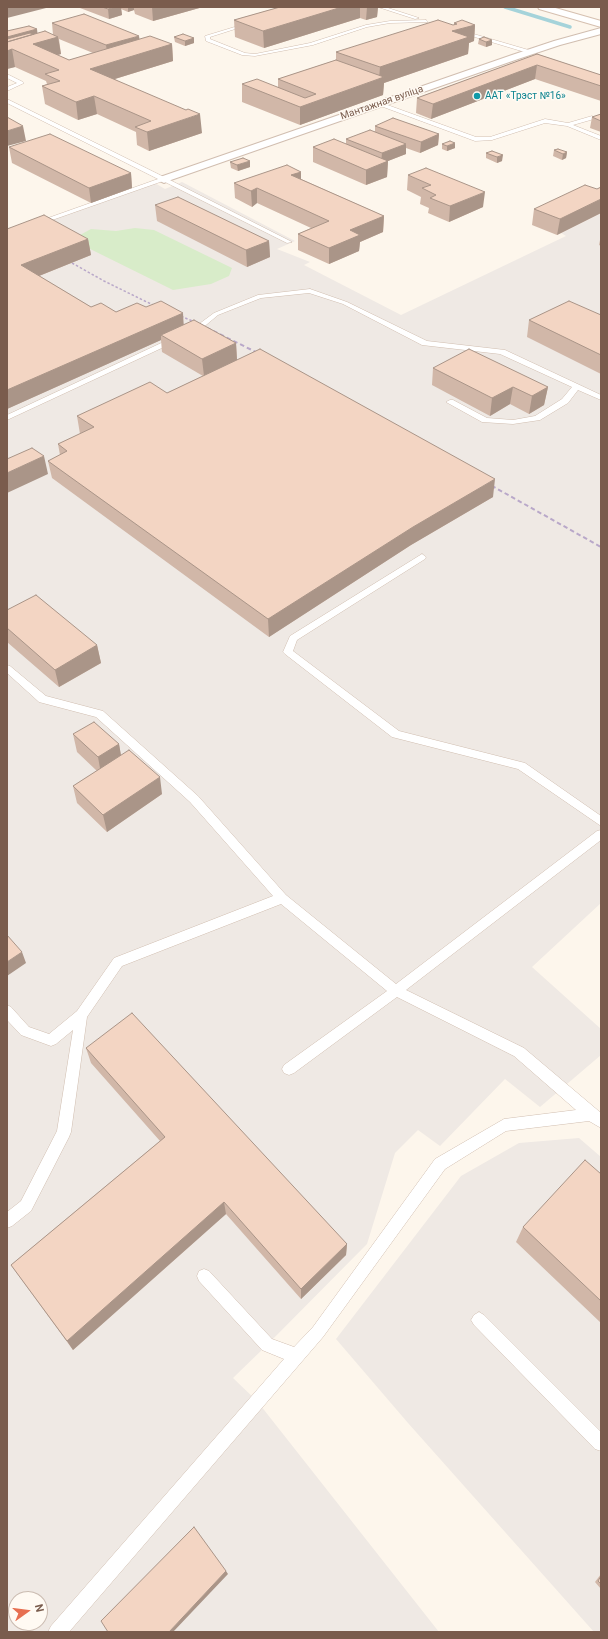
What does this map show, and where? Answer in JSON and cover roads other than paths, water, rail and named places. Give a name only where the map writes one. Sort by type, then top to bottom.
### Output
[{"type":"street","points":[[542,7],[601,24]]},
{"type":"street","name":"Мантажная вуліца","points":[[164,179],[530,52],[601,31]]},
{"type":"lane","points":[[380,7],[433,23]]},
{"type":"lane","points":[[252,23],[207,36],[208,40],[244,54],[255,55],[311,44],[366,26],[390,22],[426,21]]},
{"type":"lane","points":[[456,30],[530,52]]},
{"type":"lane","points":[[7,76],[22,83],[7,89]]},
{"type":"lane","points":[[7,101],[289,242]]},
{"type":"lane","points":[[380,104],[475,139],[490,139],[545,121],[568,125],[601,138]]},
{"type":"lane","points":[[568,125],[592,118]]},
{"type":"lane","points":[[29,226],[164,179]]},
{"type":"lane","points":[[7,418],[192,332],[216,314],[260,296],[310,291],[345,303],[426,343],[502,352],[601,398]]},
{"type":"lane","points":[[450,402],[485,420],[513,422],[537,418],[565,401],[577,386]]},
{"type":"lane","points":[[422,557],[293,638],[288,652],[396,734],[521,766],[601,822]]},
{"type":"lane","points":[[7,668],[43,699],[99,714],[194,799],[282,898],[396,992],[519,1052],[596,1118]]},
{"type":"lane","points":[[289,1069],[396,992],[601,834]]},
{"type":"lane","points":[[7,1011],[25,1031],[51,1040],[81,1015],[118,962],[282,898]]},
{"type":"lane","points":[[7,1221],[26,1206],[64,1132],[81,1015]]},
{"type":"lane","points":[[57,1632],[318,1332],[440,1164],[504,1125],[596,1118]]},
{"type":"lane","points":[[204,1276],[268,1345],[297,1356]]},
{"type":"lane","points":[[479,1320],[601,1444]]},
{"type":"waterway","points":[[505,7],[570,27]]},
{"type":"railway","points":[[72,263],[104,281],[151,304],[195,322]]},
{"type":"railway","points":[[193,321],[264,356]]},
{"type":"railway","points":[[485,482],[601,547]]},
{"type":"place","name":"ААТ «Трэст №16»","points":[[477,96]]}]
